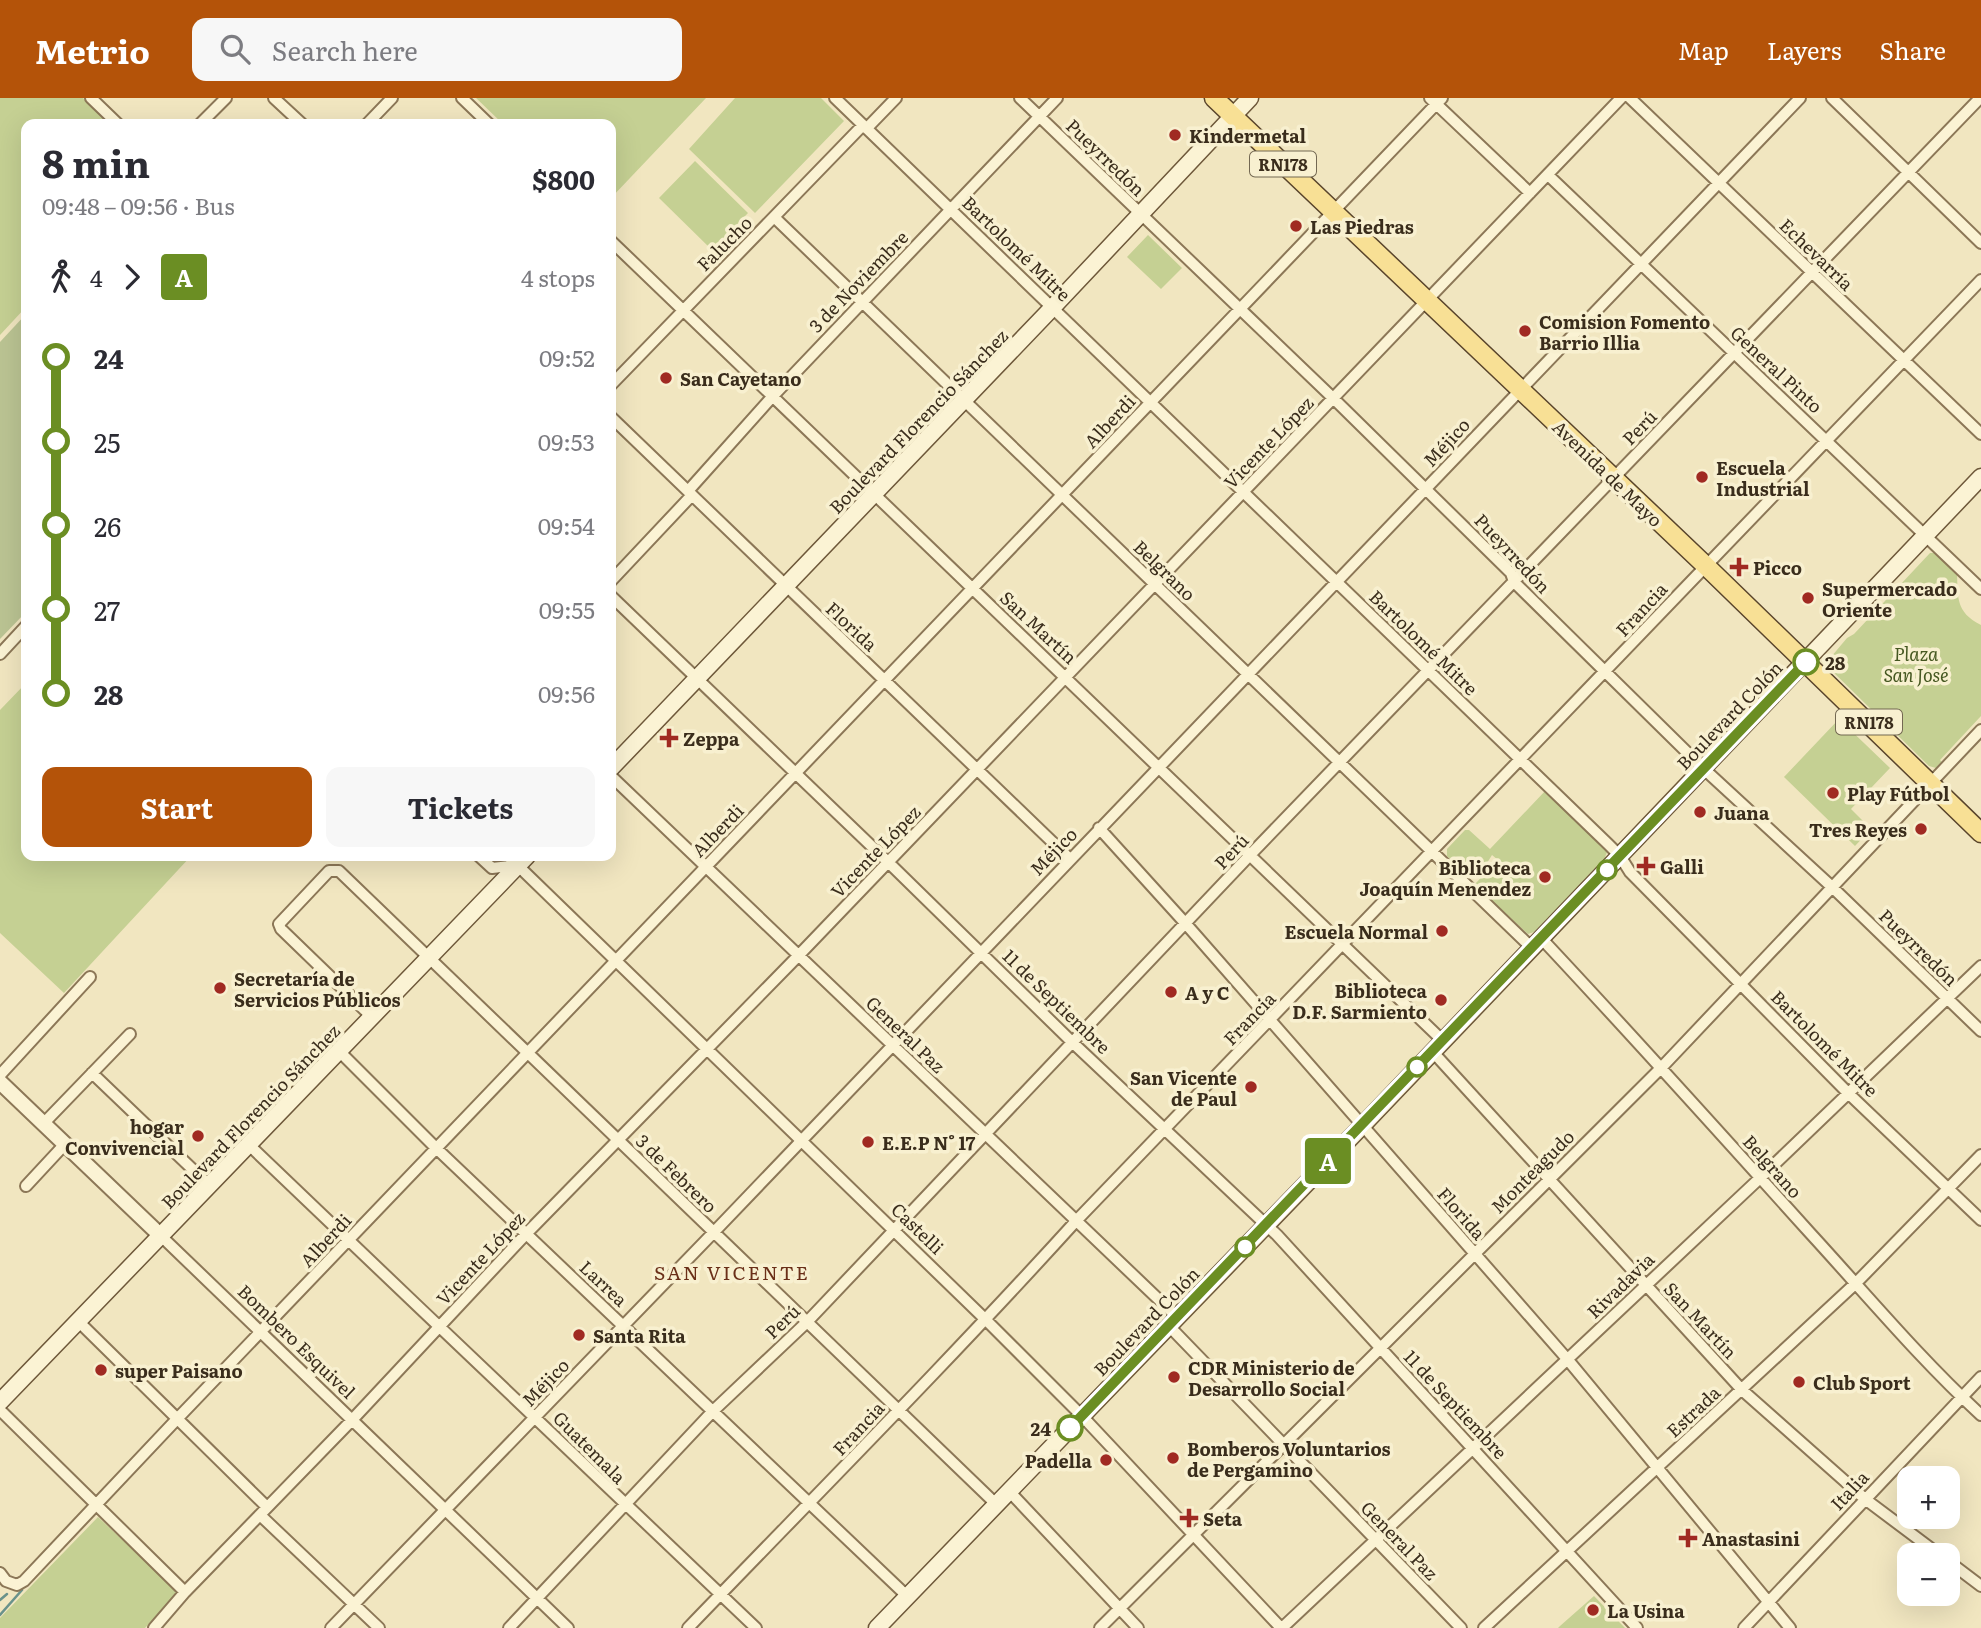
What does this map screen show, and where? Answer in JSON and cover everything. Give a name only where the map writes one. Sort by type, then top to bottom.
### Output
[{"type":"main road","name":"RN178","points":[[1214,98],[1233,116]]},
{"type":"main road","name":"Boulevard Florencio Sánchez","points":[[616,763],[1250,98]]},
{"type":"main road","name":"Avenida de Mayo","points":[[1233,116],[1706,566],[1981,833]]},
{"type":"main road","name":"Boulevard Colón","points":[[877,1628],[1362,1126],[1981,478]]},
{"type":"main road","name":"Boulevard Florencio Sánchez","points":[[0,1402],[429,959],[516,861]]},
{"type":"street","points":[[91,98],[113,119]]},
{"type":"street","points":[[205,119],[226,98]]},
{"type":"street","points":[[274,98],[297,119]]},
{"type":"street","points":[[372,119],[392,98]]},
{"type":"street","points":[[462,98],[484,119]]},
{"type":"street","name":"Bartolomé Mitre","points":[[835,98],[1522,760],[1620,856],[1630,872],[1849,1094],[1981,1220]]},
{"type":"street","name":"Falucho","points":[[616,380],[774,217],[896,98]]},
{"type":"street","name":"Pueyrredón","points":[[1020,98],[1426,489],[1511,573],[1514,582],[1704,769],[1832,887],[1981,1031]]},
{"type":"street","name":"3 de Noviembre","points":[[616,575],[772,397],[1057,98]]},
{"type":"street","name":"Vicente López","points":[[155,1628],[185,1592],[352,1420],[526,1234],[708,1050],[1621,98]]},
{"type":"street","name":"Echevarría","points":[[1630,98],[1981,434]]},
{"type":"street","name":"Méjico","points":[[331,1628],[1800,98]]},
{"type":"street","points":[[1832,98],[1981,243]]},
{"type":"street","name":"Perú","points":[[509,1628],[713,1411],[806,1323],[984,1133],[1980,98]]},
{"type":"street","points":[[1436,100],[1530,193]]},
{"type":"street","name":"Alberdi","points":[[0,1573],[6,1581],[17,1585],[24,1581],[1334,212],[1436,100]]},
{"type":"street","name":"General Pinto","points":[[1548,175],[1981,589]]},
{"type":"street","name":"Belgrano","points":[[774,217],[1247,675],[1432,852],[1536,943],[1661,1067],[1856,1283],[1981,1415]]},
{"type":"street","name":"San Martín","points":[[616,246],[1343,945],[1438,1046],[1549,1179],[1742,1390],[1865,1499],[1924,1543]]},
{"type":"street","name":"Francia","points":[[688,1628],[809,1505],[986,1320],[1076,1221],[1981,280]]},
{"type":"street","name":"Florida","points":[[616,422],[1070,859]]},
{"type":"street","name":"11 de Septiembre","points":[[616,601],[981,951],[1072,1042],[1277,1236],[1637,1628]]},
{"type":"street","points":[[0,654],[21,631]]},
{"type":"street","name":"Monteagudo","points":[[1100,1628],[1661,1067],[1981,730]]},
{"type":"street","name":"General Paz","points":[[616,781],[1076,1221],[1284,1444],[1461,1628]]},
{"type":"street","name":"Florida","points":[[1099,828],[1568,1360],[1790,1628]]},
{"type":"street","points":[[484,861],[492,868],[512,861]]},
{"type":"street","name":"Castelli","points":[[520,861],[615,961],[894,1229],[1082,1416],[1282,1628]]},
{"type":"street","name":"3 de Febrero","points":[[372,1017],[281,929],[279,924],[328,871],[333,869],[339,871],[996,1504]]},
{"type":"street","name":"Rivadavia","points":[[1282,1628],[1849,1094],[1981,966]]},
{"type":"street","points":[[0,1075],[90,977]]},
{"type":"street","points":[[44,1123],[130,1034]]},
{"type":"street","name":"Larrea","points":[[339,1052],[436,1148],[907,1596]]},
{"type":"street","points":[[92,1073],[210,1186]]},
{"type":"street","name":"Bombero Esquivel","points":[[0,1082],[568,1628]]},
{"type":"street","points":[[26,1186],[65,1144]]},
{"type":"street","name":"Guatemala","points":[[249,1145],[755,1628]]},
{"type":"street","name":"Estrada","points":[[1484,1628],[1856,1283],[1981,1155]]},
{"type":"street","points":[[78,1321],[379,1628]]},
{"type":"street","name":"Italia","points":[[1744,1628],[1981,1377]]},
{"type":"street","points":[[0,1410],[185,1592]]},
{"type":"street","points":[[1009,1491],[1138,1628]]},
{"type":"street","points":[[1960,1570],[1981,1586]]},
{"type":"green space","points":[[0,98],[83,98],[106,119],[21,119],[21,312],[0,335]]},
{"type":"green space","points":[[476,98],[706,98],[616,193],[616,119],[498,119]]},
{"type":"green space","points":[[735,98],[821,98],[844,121],[755,213],[689,149]]},
{"type":"green space","points":[[695,161],[748,213],[712,250],[659,198]]},
{"type":"green space","points":[[1148,235],[1182,268],[1161,289],[1127,257]]},
{"type":"green space","points":[[21,319],[21,617],[0,639],[0,342]]},
{"type":"green space","name":"Plaza San José","points":[[1930,553],[1936,553],[1957,573],[1958,596],[1962,609],[1981,625],[1981,716],[1940,760],[1942,762],[1936,768],[1929,766],[1826,663]]},
{"type":"green space","points":[[21,688],[21,861],[186,861],[64,993],[0,933],[0,710]]},
{"type":"green space","name":"Play Fútbol","points":[[1839,719],[1890,768],[1851,809],[1871,829],[1855,846],[1784,777]]},
{"type":"green space","points":[[1546,790],[1607,852],[1604,860],[1534,932],[1528,934],[1474,885],[1498,860],[1492,855],[1482,871],[1472,876],[1447,856],[1447,849],[1465,830],[1469,830],[1490,849]]},
{"type":"green space","points":[[98,1517],[178,1592],[145,1628],[0,1628],[0,1618]]},
{"type":"green space","name":"La Usina","points":[[1594,1596],[1625,1628],[1558,1628],[1560,1626]]},
{"type":"waterway","points":[[0,1615],[22,1590]]},
{"type":"waterway","points":[[0,1600],[7,1594]]},
{"type":"bus line","name":"A","points":[[1070,1428],[1806,662]]},
{"type":"place","name":"Kindermetal","points":[[1175,135]]},
{"type":"place","name":"Las Piedras","points":[[1296,226]]},
{"type":"place","name":"Comision Fomento Barrio Illia","points":[[1525,331]]},
{"type":"place","name":"San Cayetano","points":[[666,378]]},
{"type":"place","name":"Escuela Industrial","points":[[1702,477]]},
{"type":"place","name":"Picco","points":[[1739,567]]},
{"type":"place","name":"Supermercado Oriente","points":[[1808,598]]},
{"type":"place","name":"28","points":[[1806,662]]},
{"type":"place","name":"Zeppa","points":[[669,738]]},
{"type":"place","name":"Play Fútbol","points":[[1833,793]]},
{"type":"place","name":"Juana","points":[[1700,812]]},
{"type":"place","name":"Tres Reyes","points":[[1921,829]]},
{"type":"place","name":"Galli","points":[[1646,866]]},
{"type":"place","name":"Biblioteca Joaquín Menendez","points":[[1545,877]]},
{"type":"place","name":"Escuela Normal","points":[[1442,931]]},
{"type":"place","name":"Secretaría de Servicios Públicos","points":[[220,988]]},
{"type":"place","name":"A y C","points":[[1171,992]]},
{"type":"place","name":"Biblioteca D.F. Sarmiento","points":[[1441,1000]]},
{"type":"place","name":"San Vicente de Paul","points":[[1251,1087]]},
{"type":"place","name":"hogar Convivencial","points":[[198,1136]]},
{"type":"place","name":"E.E.P N° 17","points":[[868,1142]]},
{"type":"place","name":"Santa Rita","points":[[579,1335]]},
{"type":"place","name":"super Paisano","points":[[101,1370]]},
{"type":"place","name":"CDR Ministerio de Desarrollo Social","points":[[1174,1377]]},
{"type":"place","name":"Club Sport","points":[[1799,1382]]},
{"type":"place","name":"24","points":[[1070,1428]]},
{"type":"place","name":"Bomberos Voluntarios de Pergamino","points":[[1173,1458]]},
{"type":"place","name":"Padella","points":[[1106,1460]]},
{"type":"place","name":"Seta","points":[[1189,1518]]},
{"type":"place","name":"Anastasini","points":[[1688,1538]]},
{"type":"place","name":"La Usina","points":[[1593,1610]]},
{"type":"district","name":"SAN VICENTE","points":[[732,1272]]}]
